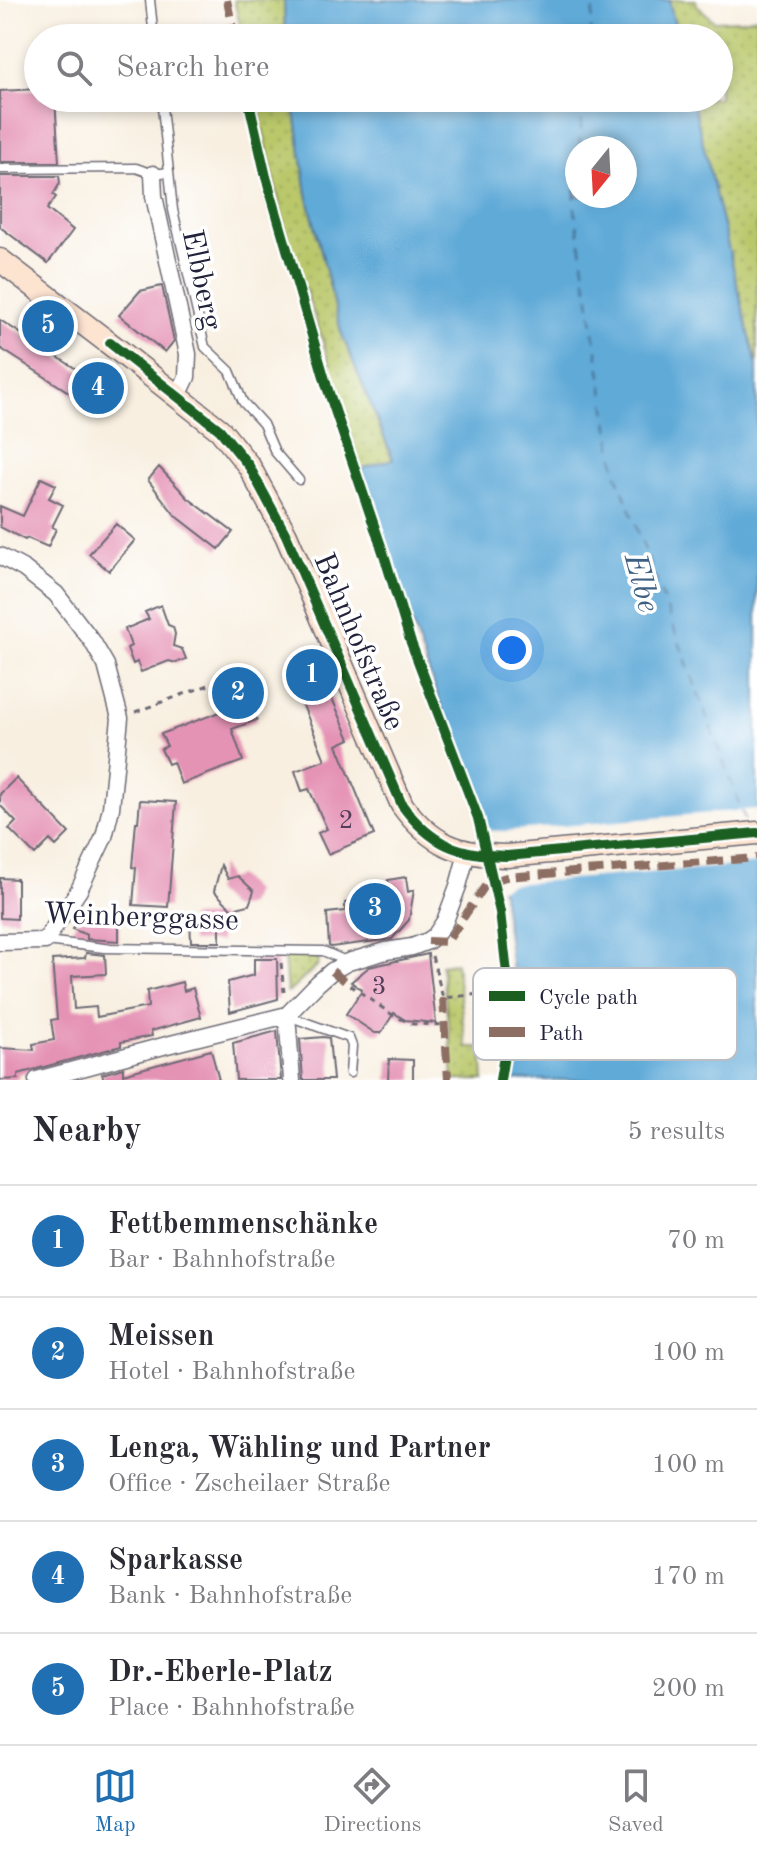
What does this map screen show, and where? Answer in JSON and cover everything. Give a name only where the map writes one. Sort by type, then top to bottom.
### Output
[{"type":"main road","name":"Bahnhofstraße","points":[[0,260],[220,430],[249,466],[286,535],[402,805],[413,821],[434,839],[450,848],[475,854],[507,856],[757,833]]},
{"type":"street","name":"Elbberg","points":[[161,173],[154,196],[188,354],[187,377],[178,396]]},
{"type":"street","points":[[0,556],[24,569],[56,594],[92,641],[106,665],[120,718],[111,808],[104,837],[79,890],[45,941]]},
{"type":"street","points":[[37,1080],[287,1015],[318,983],[348,962],[412,947],[435,936],[445,921],[458,886],[475,854]]},
{"type":"street","name":"Weinberggasse","points":[[0,942],[45,941]]},
{"type":"street","points":[[287,1015],[292,1080]]},
{"type":"lane","points":[[150,0],[153,24]]},
{"type":"lane","name":"Elbberg","points":[[161,112],[161,173]]},
{"type":"lane","points":[[0,169],[136,168],[161,173],[173,210],[205,347],[230,371],[243,402],[263,424],[275,452],[299,480]]},
{"type":"lane","name":"Weinberggasse","points":[[45,941],[104,948],[323,951],[348,962]]},
{"type":"lane","points":[[287,1015],[349,1038],[352,1046],[350,1073]]},
{"type":"path","points":[[132,707],[131,713],[247,671]]},
{"type":"path","points":[[428,941],[443,998],[473,995]]},
{"type":"path","points":[[280,951],[287,1015]]},
{"type":"path","points":[[350,985],[394,1016],[413,1024],[445,1025]]},
{"type":"green space","points":[[234,0],[284,0],[285,24],[240,24]]},
{"type":"green space","points":[[669,0],[696,0],[697,5],[714,21],[757,17],[757,366],[695,112],[733,112],[733,24],[675,24]]},
{"type":"green space","points":[[259,112],[295,112],[307,194],[341,332],[393,460],[361,469],[320,332],[287,237]]},
{"type":"green space","points":[[284,956],[319,959],[318,965],[289,992],[287,992]]},
{"type":"green space","points":[[456,963],[466,1047],[473,1047],[473,1060],[483,1060],[484,1080],[453,1080],[441,965]]},
{"type":"water","points":[[284,0],[669,0],[675,24],[285,24]]},
{"type":"water","name":"Elbe","points":[[295,112],[695,112],[757,366],[757,1080],[506,1080],[509,1060],[737,1060],[737,968],[512,968],[502,892],[478,807],[421,650],[361,469],[393,459],[341,332],[307,194]]},
{"type":"pier","points":[[757,809],[757,864],[511,884],[497,889],[481,830],[504,831]]},
{"type":"building","points":[[24,90],[24,112],[56,112],[59,162],[0,162],[0,91]]},
{"type":"building","points":[[0,176],[59,176],[60,183],[53,195],[56,197],[47,209],[73,230],[48,263],[0,227]]},
{"type":"building","points":[[162,286],[174,341],[165,352],[119,315],[140,291]]},
{"type":"building","points":[[0,320],[98,383],[108,370],[119,378],[100,412],[0,348]]},
{"type":"building","points":[[159,467],[188,498],[233,532],[219,549],[175,515],[148,480]]},
{"type":"building","points":[[41,478],[56,485],[49,498],[63,505],[52,527],[56,529],[48,547],[0,527],[0,506],[23,516]]},
{"type":"building","points":[[116,524],[135,540],[109,571],[89,554]]},
{"type":"building","points":[[161,605],[168,625],[173,627],[173,646],[182,649],[186,659],[176,663],[169,661],[141,672],[137,662],[133,664],[127,648],[131,646],[125,629],[149,619],[145,612]]},
{"type":"building","points":[[315,660],[350,739],[337,745],[374,835],[328,854],[318,833],[327,829],[309,789],[302,791],[295,771],[325,760],[298,693],[304,690],[301,684],[305,682],[298,667]]},
{"type":"building","points":[[243,684],[257,720],[232,729],[243,761],[181,784],[173,762],[168,764],[161,749],[167,746],[161,734],[220,712],[218,705],[222,703],[219,694]]},
{"type":"building","points":[[16,778],[69,833],[56,846],[50,840],[35,855],[9,829],[16,822],[0,805],[0,794]]},
{"type":"building","points":[[140,800],[176,802],[168,907],[133,905],[136,868],[132,867]]},
{"type":"building","points":[[221,865],[228,879],[238,876],[254,891],[249,905],[232,909],[214,891]]},
{"type":"building","points":[[406,877],[408,892],[414,890],[409,920],[392,939],[329,946],[327,913],[345,911],[345,903],[391,898],[388,880]]},
{"type":"building","points":[[0,878],[17,879],[17,919],[0,918]]},
{"type":"building","points":[[82,912],[103,915],[103,920],[119,920],[119,941],[87,939],[87,935],[72,929]]},
{"type":"building","points":[[220,916],[220,942],[191,942],[190,917]]},
{"type":"building","points":[[86,953],[105,955],[106,974],[72,976],[74,1009],[96,1007],[97,1017],[148,1007],[147,991],[182,982],[184,991],[193,988],[201,1017],[151,1031],[152,1036],[121,1042],[121,1046],[18,1074],[18,1079],[0,1080],[0,1048],[34,1050],[33,1044],[54,1040],[51,1020],[57,1019],[52,960],[85,958]]},
{"type":"building","points":[[428,954],[436,1023],[405,1020],[394,1013],[381,1033],[375,1033],[346,1014],[362,990],[351,982],[369,967]]},
{"type":"building","points":[[254,959],[277,959],[278,999],[230,1012],[228,982],[254,975]]},
{"type":"building","points":[[277,1031],[281,1080],[236,1080],[233,1043]]},
{"type":"building","points":[[329,1038],[333,1080],[303,1080],[300,1039]]},
{"type":"building","points":[[211,1050],[219,1080],[104,1080],[102,1074],[123,1068],[123,1074]]},
{"type":"building","points":[[389,1059],[413,1060],[413,1080],[388,1080]]},
{"type":"ferry route","points":[[591,24],[594,0]]},
{"type":"ferry route","points":[[580,136],[583,112]]},
{"type":"ferry route","points":[[575,208],[616,472],[747,825]]},
{"type":"ferry route","points":[[753,842],[757,852]]},
{"type":"marked path","points":[[227,0],[232,24]]},
{"type":"marked path","points":[[428,941],[447,942],[487,883],[506,877],[757,858]]},
{"type":"marked path","points":[[332,971],[350,985]]},
{"type":"marked path","points":[[443,998],[448,1080]]},
{"type":"cycle path","points":[[251,112],[266,177],[327,387],[410,640],[478,818],[500,912],[506,968]]},
{"type":"cycle path","points":[[110,343],[220,430],[249,466],[286,535],[402,805],[424,830],[460,850],[507,856],[757,833]]},
{"type":"cycle path","points":[[500,1080],[503,1060]]},
{"type":"place","name":"Dr.-Eberle-Platz","points":[[48,326]]},
{"type":"place","name":"Sparkasse","points":[[98,388]]},
{"type":"place","name":"Fettbemmenschänke","points":[[312,675]]},
{"type":"place","name":"Meissen","points":[[238,693]]},
{"type":"place","name":"Lenga, Wähling und Partner","points":[[375,909]]}]
